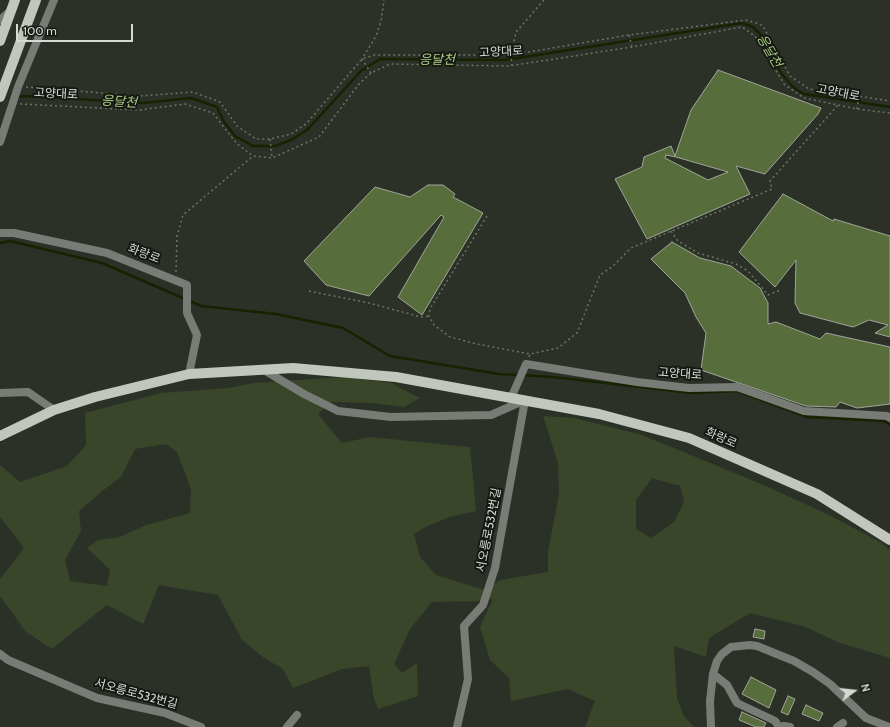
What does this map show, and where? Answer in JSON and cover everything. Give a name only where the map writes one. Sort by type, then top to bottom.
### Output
[{"type":"main road","points":[[0,41],[14,0]]},
{"type":"main road","points":[[1,93],[36,0]]},
{"type":"main road","name":"화랑로","points":[[0,436],[54,410],[94,397],[189,374],[293,368],[396,377],[599,414],[689,438],[817,494],[890,540]]},
{"type":"street","points":[[0,142],[17,89],[54,0]]},
{"type":"street","points":[[0,20],[9,12]]},
{"type":"street","name":"화랑로","points":[[0,233],[14,233],[107,253],[187,285],[187,313],[197,335],[189,374]]},
{"type":"street","points":[[511,398],[526,364]]},
{"type":"street","name":"고양대로","points":[[526,364],[637,382],[689,388],[737,387],[804,411],[887,416],[890,418]]},
{"type":"street","points":[[264,370],[304,394],[338,411],[391,417],[491,415],[525,400]]},
{"type":"street","points":[[0,393],[28,392],[54,410]]},
{"type":"street","name":"서오릉로532번길","points":[[457,727],[468,679],[464,626],[483,605],[495,568],[525,400]]},
{"type":"street","points":[[711,727],[710,701],[713,674],[717,661],[726,650],[740,645],[757,646],[794,662],[830,684],[866,718],[889,727]]},
{"type":"street","name":"서오릉로532번길","points":[[0,654],[8,660],[97,698],[166,712],[201,727]]},
{"type":"street","points":[[713,674],[727,685],[737,703],[771,718],[779,727],[790,727]]},
{"type":"street","points":[[286,727],[297,714]]},
{"type":"path","points":[[370,72],[362,60],[376,36],[381,21],[384,0]]},
{"type":"path","points":[[512,66],[511,55],[516,32],[544,0]]},
{"type":"path","name":"고양대로","points":[[17,89],[140,96],[193,92],[220,102],[237,126],[256,139],[270,139],[291,134],[306,124],[362,60],[374,55],[511,55],[746,20],[760,24],[764,28],[790,76],[809,89],[890,101]]},
{"type":"path","name":"고양대로","points":[[272,158],[318,137],[370,72],[390,64],[512,66],[632,47],[742,27],[755,36],[784,84],[804,98],[857,109],[890,113]]},
{"type":"path","points":[[630,37],[632,47]]},
{"type":"path","points":[[857,109],[860,97]]},
{"type":"path","name":"고양대로","points":[[12,103],[139,110],[185,104],[213,113],[237,144],[253,156]]},
{"type":"path","points":[[487,216],[430,309],[429,316],[434,325],[450,337],[477,344],[530,354],[558,348],[576,333],[600,275],[612,267],[631,248],[772,189],[770,181],[838,105]]},
{"type":"path","points":[[175,280],[177,236],[183,215],[253,156],[272,158],[270,139]]},
{"type":"path","points":[[671,231],[678,241],[698,253],[736,264],[748,272],[768,295],[781,290]]},
{"type":"path","points":[[309,291],[369,303],[421,317],[429,316]]},
{"type":"path","points":[[526,364],[530,354]]},
{"type":"green space","points":[[343,377],[391,383],[420,398],[404,407],[372,403],[332,402],[318,414],[342,443],[370,437],[470,447],[476,511],[453,516],[427,526],[414,534],[420,557],[436,575],[484,590],[501,580],[548,572],[548,552],[559,494],[558,463],[543,416],[574,418],[642,435],[766,486],[831,516],[880,542],[890,550],[890,658],[840,643],[803,626],[750,613],[709,638],[706,657],[674,646],[677,698],[684,716],[694,727],[585,727],[595,701],[568,689],[511,701],[509,678],[490,660],[480,627],[493,599],[478,601],[432,602],[410,629],[394,664],[402,673],[417,663],[418,696],[378,709],[374,699],[369,666],[342,669],[293,688],[283,669],[264,658],[242,640],[218,595],[159,585],[143,624],[107,605],[52,649],[26,632],[0,596],[0,579],[24,548],[0,517],[0,465],[20,482],[67,466],[86,445],[85,413],[161,393],[229,388],[254,383]],"holes":[[[166,444],[177,452],[191,489],[190,513],[146,525],[120,537],[98,540],[87,548],[110,570],[107,586],[70,581],[65,560],[81,531],[79,511],[121,477],[135,449]],[[652,478],[680,485],[684,502],[674,522],[651,538],[636,529],[636,500]]]},
{"type":"building","points":[[718,70],[821,108],[818,114],[765,174],[736,166],[750,194],[647,239],[615,179],[642,167],[644,157],[671,146],[675,156],[691,110]],"holes":[[[666,155],[728,172],[708,180],[665,158]]]},
{"type":"building","points":[[428,185],[443,185],[455,194],[453,197],[483,213],[422,315],[398,297],[444,217],[441,215],[369,296],[326,285],[304,261],[375,187],[410,197]]},
{"type":"building","points":[[783,194],[833,221],[834,219],[890,236],[890,337],[875,333],[888,325],[869,320],[853,327],[800,313],[795,303],[796,260],[775,287],[739,252]]},
{"type":"building","points":[[672,242],[700,258],[731,266],[760,288],[768,303],[768,324],[776,322],[820,339],[826,333],[890,347],[890,404],[857,408],[840,402],[836,407],[806,406],[701,370],[706,333],[696,317],[685,293],[651,259]]},
{"type":"building","points":[[755,629],[765,631],[764,639],[753,637]]},
{"type":"building","points":[[751,677],[776,690],[769,708],[742,694]]},
{"type":"building","points":[[788,696],[795,699],[788,715],[781,712]]},
{"type":"building","points":[[806,705],[823,713],[819,721],[802,714]]},
{"type":"building","points":[[742,712],[766,723],[764,727],[756,727],[739,720]]},
{"type":"waterway","name":"응달천","points":[[17,97],[28,96],[143,103],[191,98],[217,107],[224,122],[235,136],[253,146],[275,146],[291,140],[307,130],[361,71],[380,59],[505,60],[742,23],[753,27],[760,34],[781,73],[793,87],[804,94],[890,107]]},
{"type":"waterway","points":[[0,243],[10,241],[102,263],[185,299]]},
{"type":"waterway","points":[[190,301],[201,306],[276,314],[343,328],[390,356],[499,374],[518,375]]},
{"type":"waterway","points":[[523,375],[691,393],[737,391],[807,417],[884,421],[890,425]]}]
